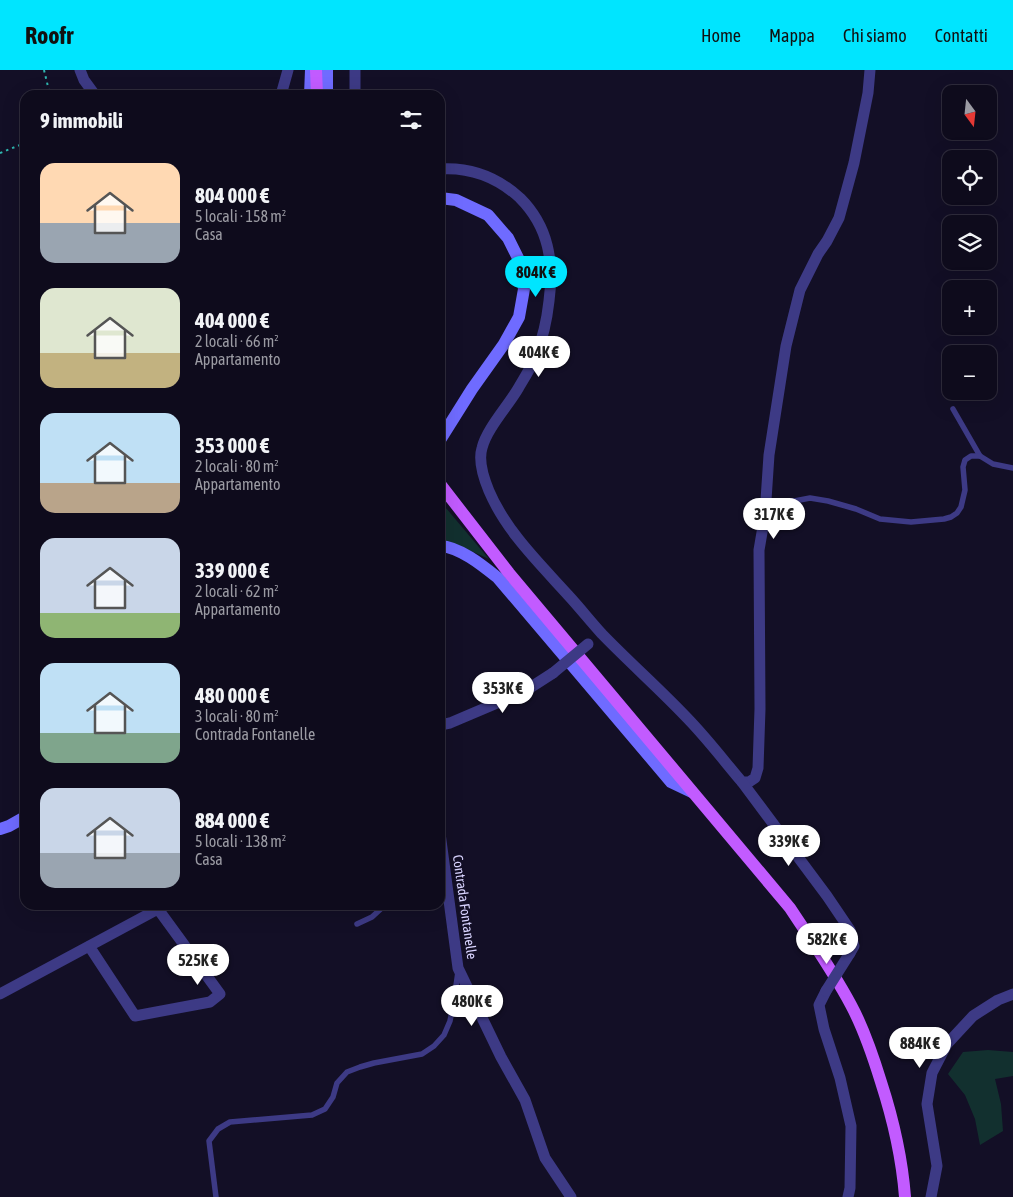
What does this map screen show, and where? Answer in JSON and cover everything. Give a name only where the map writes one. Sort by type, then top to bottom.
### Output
[{"type":"main road","points":[[310,90],[312,70]]},
{"type":"main road","points":[[316,70],[317,90]]},
{"type":"main road","points":[[327,70],[327,90]]},
{"type":"main road","points":[[445,199],[456,200],[488,215],[508,238],[519,260],[524,289],[519,317],[504,344],[472,389],[445,432]]},
{"type":"main road","points":[[445,202],[456,200]]},
{"type":"main road","points":[[445,490],[509,573],[790,908],[816,947],[852,1006],[871,1049],[891,1114],[904,1181],[905,1197]]},
{"type":"main road","points":[[445,546],[470,557],[498,578],[671,782],[692,792]]},
{"type":"main road","points":[[0,820],[20,814]]},
{"type":"main road","points":[[0,829],[20,820]]},
{"type":"street","points":[[80,70],[91,90]]},
{"type":"street","points":[[282,90],[288,70]]},
{"type":"street","points":[[355,70],[355,90]]},
{"type":"street","points":[[742,782],[749,782],[755,778],[758,768],[760,709],[759,550],[765,515],[769,455],[786,346],[800,290],[839,218],[854,163],[868,94],[870,70]]},
{"type":"street","points":[[445,169],[471,170],[491,178],[510,189],[528,206],[540,224],[548,246],[552,285],[547,320],[536,355],[518,388],[489,432],[482,448],[481,458],[489,489],[500,514],[538,563],[603,635],[691,722],[742,782],[850,930],[854,946],[819,1005],[824,1029],[840,1078],[851,1126],[850,1188],[848,1197]]},
{"type":"street","points":[[445,724],[525,690],[552,673],[588,644],[603,635]]},
{"type":"street","name":"Contrada Fontanelle","points":[[445,870],[458,968],[501,1057],[525,1100],[545,1158],[571,1197]]},
{"type":"street","points":[[0,994],[156,910]]},
{"type":"street","points":[[89,946],[135,1016],[210,1002],[220,994],[159,910]]},
{"type":"street","points":[[931,1197],[936,1166],[927,1104],[932,1073],[947,1044],[973,1016],[998,1000],[1013,994]]},
{"type":"lane","points":[[953,409],[980,456],[993,464],[1013,468]]},
{"type":"lane","points":[[765,515],[779,504],[810,498],[856,509],[880,519],[911,522],[944,519],[957,513],[961,506],[965,490],[963,467],[965,460],[971,456],[980,456]]},
{"type":"lane","points":[[358,924],[372,917],[380,910]]},
{"type":"lane","points":[[216,1197],[209,1141],[218,1129],[230,1122],[312,1115],[325,1110],[333,1097],[336,1083],[347,1072],[374,1063],[422,1054],[434,1046],[444,1035],[450,1021],[458,968]]},
{"type":"path","points":[[44,70],[49,90]]},
{"type":"path","points":[[0,153],[20,145]]},
{"type":"green space","points":[[445,507],[489,559],[460,546],[445,542]]},
{"type":"green space","points":[[988,1050],[1013,1052],[1013,1076],[995,1079],[1001,1104],[1003,1131],[980,1145],[975,1119],[965,1095],[948,1074],[963,1052]]}]
